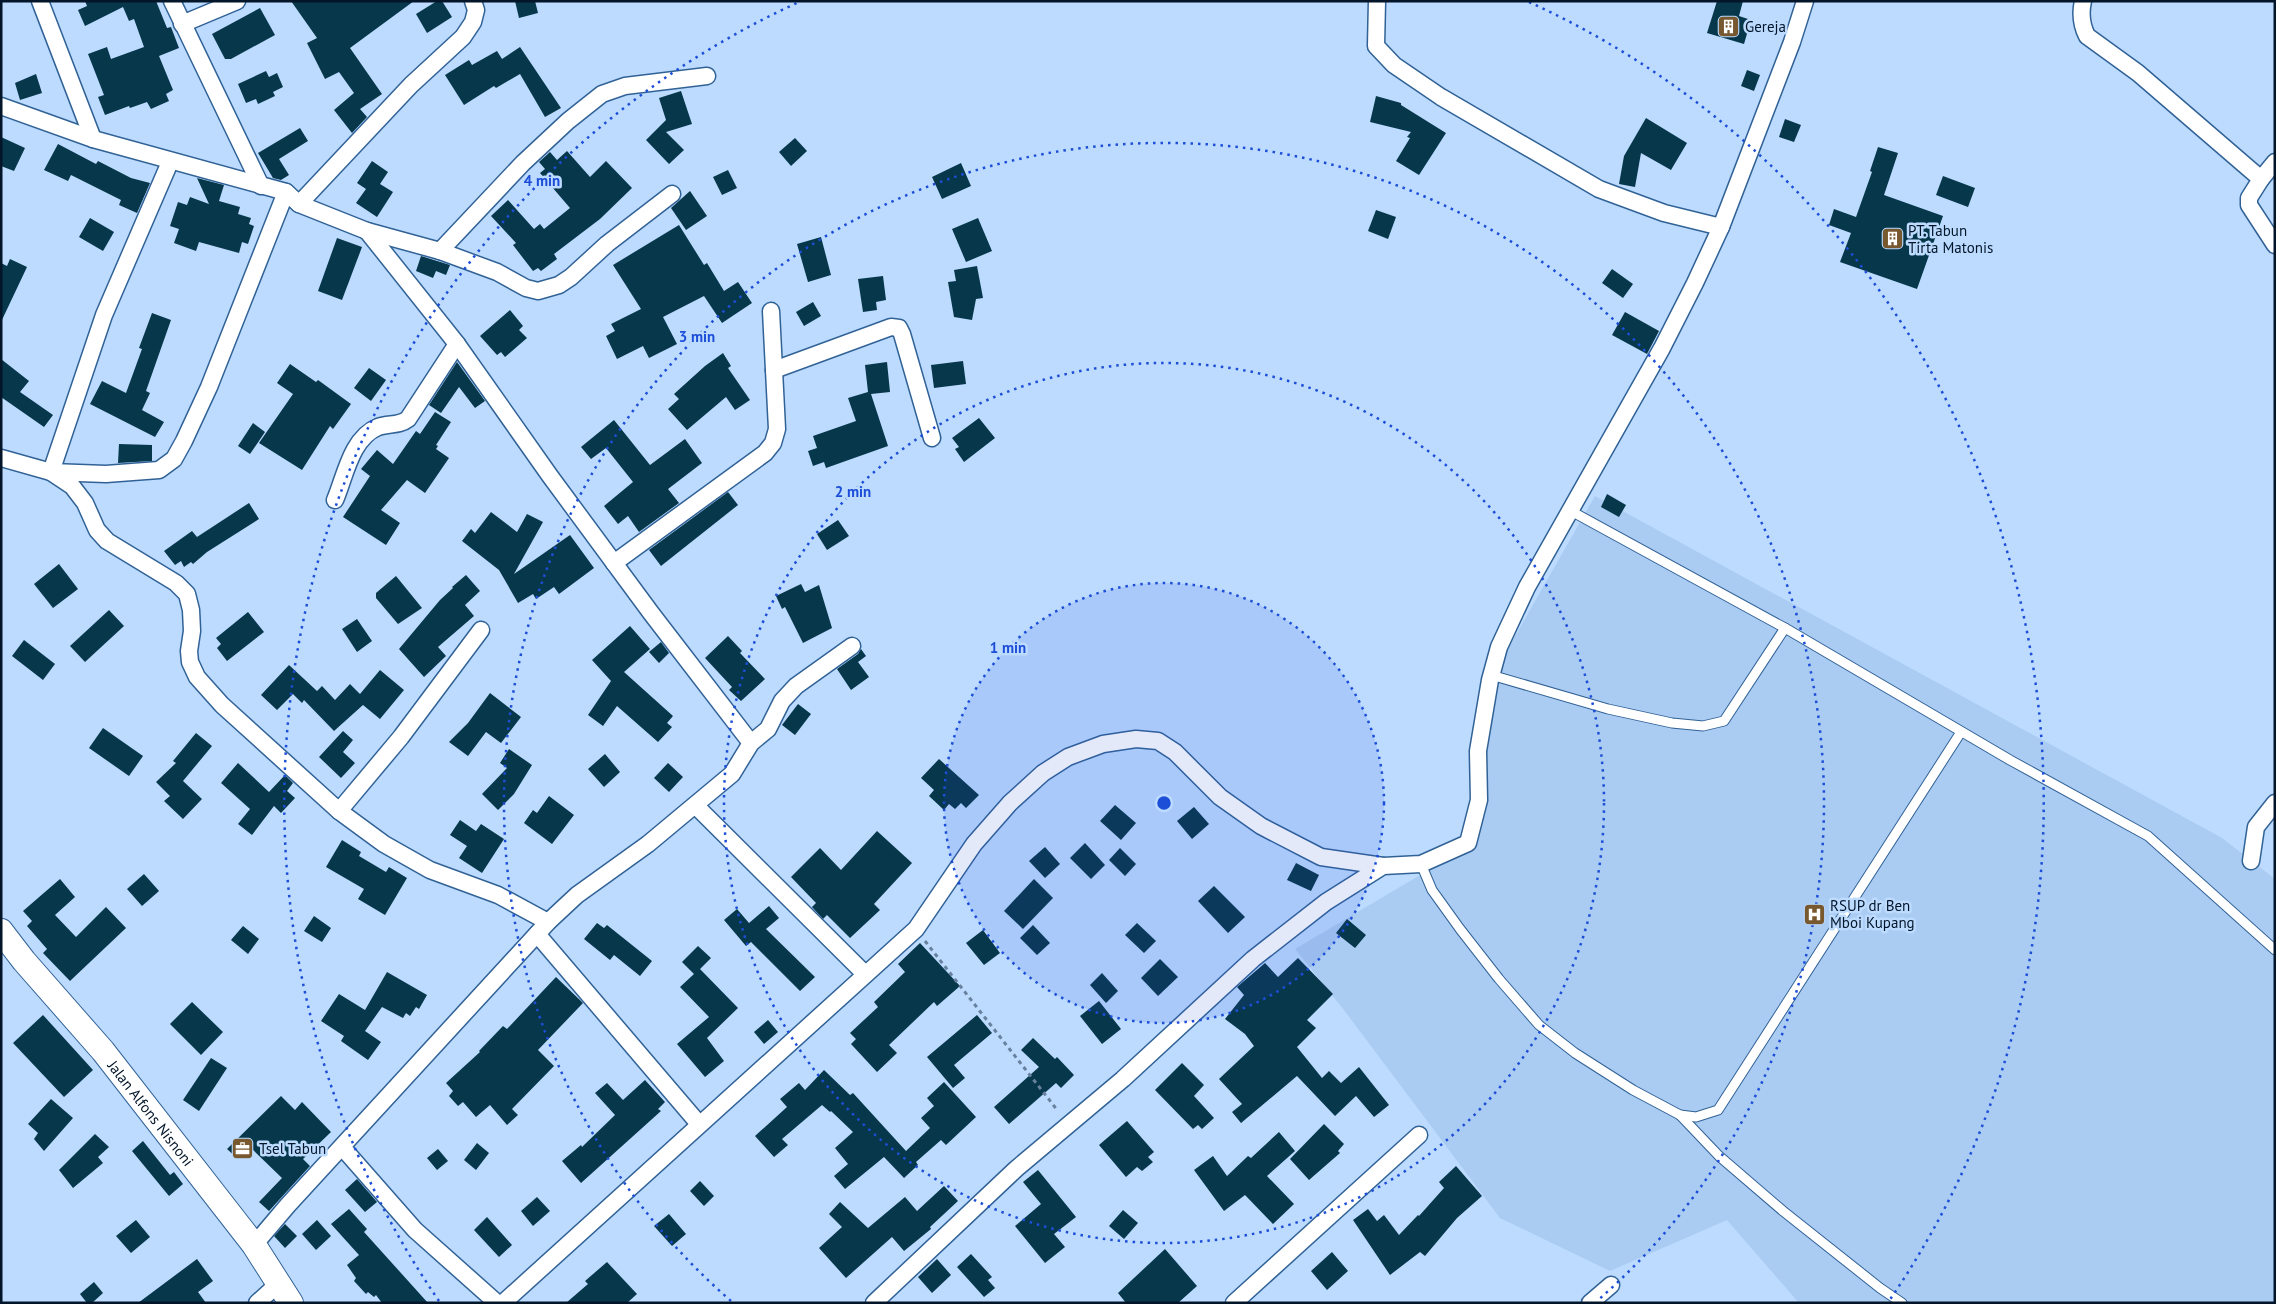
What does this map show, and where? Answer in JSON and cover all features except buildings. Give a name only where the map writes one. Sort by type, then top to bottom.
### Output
[{"type":"main road","name":"Jalan Alfons Nisnoni","points":[[1,931],[24,961],[103,1051],[254,1245],[291,1303]]},
{"type":"street","points":[[40,1],[92,139]]},
{"type":"street","points":[[172,1],[261,186]]},
{"type":"street","points":[[182,24],[237,1]]},
{"type":"street","points":[[300,204],[411,85],[463,36],[473,22],[476,10],[473,1]]},
{"type":"street","points":[[1377,1],[1376,46],[1394,65],[1441,97],[1599,188],[1664,212],[1722,227]]},
{"type":"street","points":[[503,1303],[865,974],[916,930],[974,844],[1010,803],[1043,773],[1068,757],[1103,744],[1136,738],[1158,741],[1175,752],[1220,797],[1261,826],[1321,856],[1383,866],[1421,864],[1468,843],[1478,800],[1478,751],[1491,675],[1499,648],[1528,587],[1662,348],[1722,227],[1792,42],[1805,1]]},
{"type":"street","points":[[2083,1],[2081,11],[2083,28],[2087,36],[2138,73],[2261,179]]},
{"type":"street","points":[[440,251],[523,163],[568,121],[602,94],[625,86],[707,76]]},
{"type":"street","points":[[1,106],[92,139],[170,162],[286,192],[300,204],[367,231],[440,251],[498,272],[526,288],[538,291],[559,286],[607,244],[672,194]]},
{"type":"street","points":[[51,472],[104,315],[170,162]]},
{"type":"street","points":[[2275,162],[2249,198],[2249,205],[2275,246]]},
{"type":"street","points":[[1,458],[51,472],[137,473],[159,470],[174,459],[209,387],[286,192]]},
{"type":"street","points":[[367,231],[457,344],[614,563],[751,743]]},
{"type":"street","points":[[614,563],[765,453],[773,443],[777,429],[771,312]]},
{"type":"street","points":[[774,370],[891,327],[899,328],[932,438]]},
{"type":"street","points":[[335,500],[354,450],[377,427],[402,423],[408,419],[457,344]]},
{"type":"street","points":[[51,472],[72,486],[85,503],[97,530],[107,541],[176,584],[187,594],[192,624],[190,662],[196,677],[222,705],[339,811],[384,844],[430,870],[498,895],[542,928],[700,1124]]},
{"type":"street","points":[[339,811],[402,737],[481,630]]},
{"type":"street","points":[[254,1245],[288,1205],[542,928],[577,895],[696,806],[732,774],[751,743],[768,729],[782,702],[796,686],[852,646]]},
{"type":"street","points":[[2251,860],[2256,827],[2275,803]]},
{"type":"street","points":[[696,806],[865,974]]},
{"type":"street","points":[[874,1303],[1016,1169],[1070,1125],[1253,959],[1326,902],[1383,866]]},
{"type":"street","points":[[1234,1303],[1419,1136]]},
{"type":"street","points":[[342,1147],[415,1230],[497,1303]]},
{"type":"street","points":[[258,1303],[278,1284]]},
{"type":"street","points":[[1590,1303],[1611,1286]]},
{"type":"lane","points":[[1571,511],[1785,628],[1962,732],[2148,836],[2275,950]]},
{"type":"lane","points":[[1491,675],[1608,709],[1672,723],[1703,726],[1724,721],[1785,628]]},
{"type":"lane","points":[[1680,1115],[1696,1117],[1718,1110],[1962,732]]},
{"type":"lane","points":[[1421,864],[1432,890],[1460,929],[1499,979],[1539,1025],[1584,1058],[1633,1090],[1680,1115],[1719,1156],[1783,1211],[1880,1288],[1902,1303]]},
{"type":"path","points":[[916,930],[1070,1125]]},
{"type":"shaded area","name":"RSUP dr Ben Mboi Kupang","points":[[1595,496],[2222,838],[2275,879],[2275,1303],[1799,1303],[1727,1220],[1610,1271],[1500,1218],[1344,1010],[1295,949],[1471,845],[1490,680]]},
{"type":"place","name":"Gereja","points":[[1729,26]]},
{"type":"place","name":"PT. Tabun Tirta Matonis","points":[[1892,239]]},
{"type":"place","name":"RSUP dr Ben Mboi Kupang","points":[[1814,914]]},
{"type":"place","name":"Tsel Tabun","points":[[243,1148]]}]
